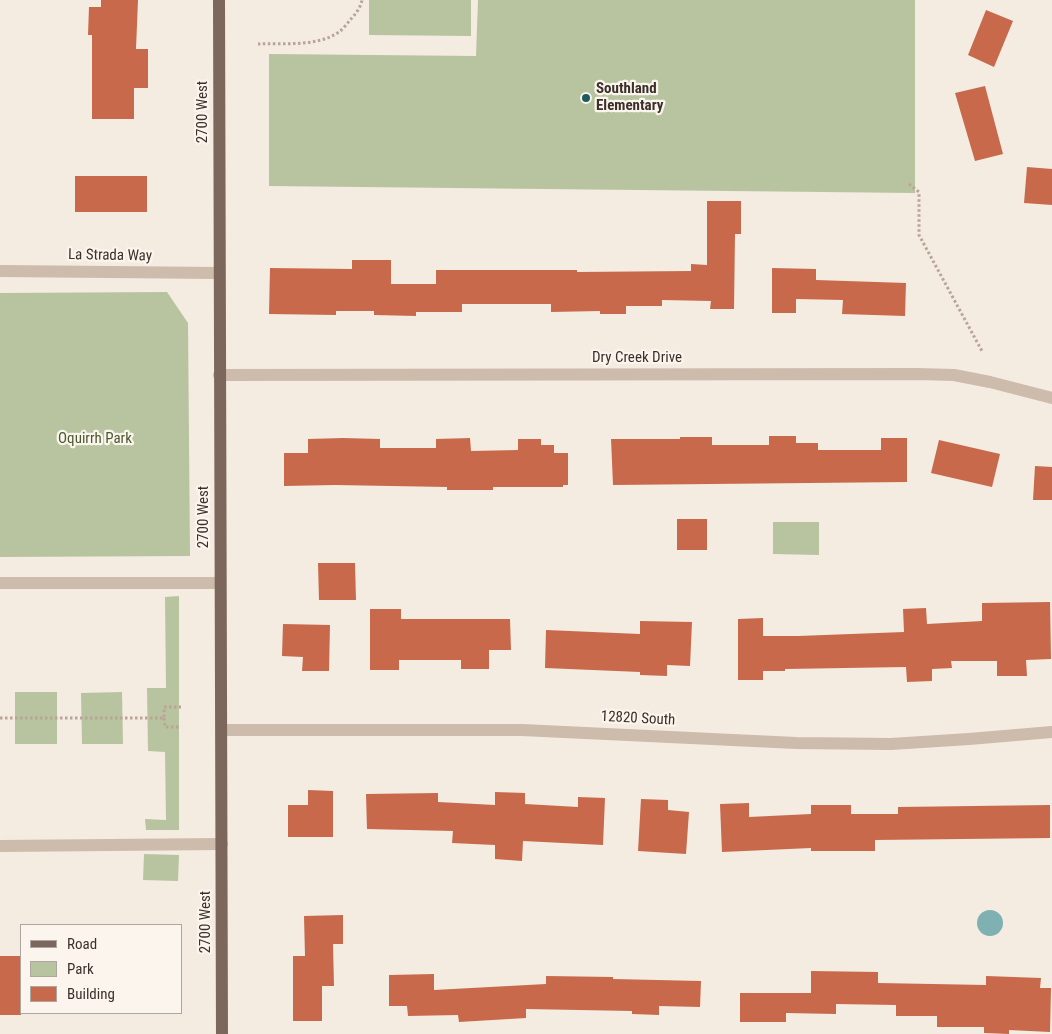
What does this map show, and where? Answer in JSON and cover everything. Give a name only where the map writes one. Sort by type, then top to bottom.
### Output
[{"type":"main road","name":"2700 West","points":[[219,0],[222,1034]]},
{"type":"street","name":"La Strada Way","points":[[0,271],[219,273]]},
{"type":"street","name":"Dry Creek Drive","points":[[219,375],[918,374],[954,376],[990,382],[1052,398]]},
{"type":"street","points":[[0,584],[220,583]]},
{"type":"street","name":"12820 South","points":[[222,730],[522,730],[796,743],[891,744],[1052,732]]},
{"type":"street","points":[[0,846],[222,844]]},
{"type":"path","points":[[258,44],[305,42],[325,39],[340,31],[353,18],[362,0]]},
{"type":"path","points":[[909,184],[919,192],[919,235],[983,353]]},
{"type":"path","points":[[181,707],[164,707],[165,727],[181,727]]},
{"type":"path","points":[[0,718],[164,718]]},
{"type":"green space","points":[[369,0],[471,0],[471,36],[369,35]]},
{"type":"green space","name":"Southland Elementary","points":[[478,0],[915,0],[915,193],[269,186],[269,54],[476,56]]},
{"type":"green space","name":"Oquirrh Park","points":[[167,292],[188,323],[190,556],[0,557],[0,293]]},
{"type":"green space","points":[[773,522],[819,522],[819,555],[773,554]]},
{"type":"green space","points":[[179,596],[179,830],[146,830],[145,819],[166,820],[165,752],[148,751],[147,688],[166,688],[165,597]]},
{"type":"green space","points":[[15,692],[57,692],[57,744],[15,744]]},
{"type":"green space","points":[[122,692],[123,744],[82,744],[81,693]]},
{"type":"green space","points":[[144,854],[179,855],[178,881],[143,880]]},
{"type":"water","points":[[990,910],[999,914],[1003,923],[999,932],[990,936],[981,932],[977,923],[981,914]]},
{"type":"building","points":[[101,0],[138,0],[136,49],[148,49],[148,88],[134,88],[134,119],[92,119],[92,35],[88,35],[89,7],[101,7]]},
{"type":"building","points":[[986,10],[1013,21],[994,67],[968,55]]},
{"type":"building","points":[[985,86],[1003,154],[975,161],[955,93]]},
{"type":"building","points":[[1027,167],[1052,169],[1052,205],[1024,203]]},
{"type":"building","points":[[75,176],[147,176],[147,212],[75,212]]},
{"type":"building","points":[[707,201],[741,201],[741,234],[735,234],[734,309],[710,309],[711,301],[662,300],[662,306],[626,306],[626,314],[600,314],[600,311],[551,312],[551,304],[462,304],[462,312],[416,312],[416,316],[374,315],[374,311],[336,311],[336,315],[269,314],[270,268],[352,269],[352,260],[391,260],[391,284],[436,284],[436,270],[691,271],[691,264],[707,265]]},
{"type":"building","points":[[772,268],[816,269],[816,280],[906,283],[905,316],[842,314],[843,300],[796,299],[796,313],[772,313]]},
{"type":"building","points":[[769,436],[796,436],[796,443],[818,443],[818,450],[881,450],[881,438],[907,438],[907,482],[613,485],[611,439],[712,437],[712,445],[769,445]]},
{"type":"building","points":[[470,438],[471,451],[518,450],[518,439],[541,439],[541,445],[554,445],[554,453],[568,453],[568,485],[563,485],[563,487],[493,487],[493,490],[447,490],[447,487],[284,486],[284,453],[308,453],[308,439],[380,439],[380,448],[436,448],[436,439]]},
{"type":"building","points":[[939,440],[1000,454],[992,487],[931,473]]},
{"type":"building","points":[[1035,466],[1052,467],[1052,500],[1033,500]]},
{"type":"building","points":[[677,519],[707,519],[707,550],[677,550]]},
{"type":"building","points":[[318,563],[355,563],[356,600],[319,600]]},
{"type":"building","points":[[1050,602],[1051,659],[1026,660],[1027,676],[997,676],[997,661],[951,661],[952,668],[932,669],[932,681],[907,682],[906,667],[785,669],[785,671],[763,671],[763,680],[738,680],[738,619],[763,618],[763,636],[904,632],[903,609],[926,608],[927,624],[982,621],[982,603]]},
{"type":"building","points":[[370,609],[401,609],[401,619],[510,619],[511,650],[489,650],[489,669],[461,669],[461,660],[399,660],[399,670],[370,670]]},
{"type":"building","points":[[640,621],[692,622],[690,666],[667,665],[667,676],[640,675],[640,672],[545,668],[546,630],[640,634]]},
{"type":"building","points":[[283,624],[330,625],[329,671],[302,671],[303,657],[282,656]]},
{"type":"building","points":[[308,790],[333,791],[333,837],[288,837],[288,805],[308,805]]},
{"type":"building","points":[[495,792],[525,793],[525,804],[578,807],[578,797],[605,798],[603,845],[523,841],[522,861],[495,859],[495,845],[452,843],[453,831],[367,829],[366,794],[438,793],[438,802],[495,805]]},
{"type":"building","points":[[641,799],[668,800],[668,810],[689,812],[686,854],[638,851]]},
{"type":"building","points":[[749,803],[749,817],[811,814],[811,805],[851,805],[851,814],[898,814],[898,807],[1050,805],[1050,838],[875,840],[875,851],[811,851],[811,848],[722,852],[720,804]]},
{"type":"building","points":[[343,915],[343,944],[333,944],[334,986],[322,986],[322,1021],[293,1021],[293,956],[305,956],[304,916]]},
{"type":"building","points":[[0,956],[20,956],[21,1015],[0,1015]]},
{"type":"building","points":[[811,971],[878,972],[878,983],[986,985],[986,976],[1041,978],[1040,988],[1051,988],[1050,1032],[1009,1030],[1009,1034],[984,1033],[984,1027],[937,1027],[937,1016],[896,1016],[896,1005],[836,1004],[836,1014],[786,1013],[786,1022],[740,1022],[740,993],[811,993]]},
{"type":"building","points":[[434,974],[434,990],[546,984],[546,976],[701,981],[700,1007],[659,1006],[659,1015],[632,1014],[632,1011],[526,1009],[526,1018],[459,1022],[458,1015],[408,1016],[407,1006],[389,1006],[389,975]]},
{"type":"place","name":"Southland Elementary","points":[[586,98]]}]
